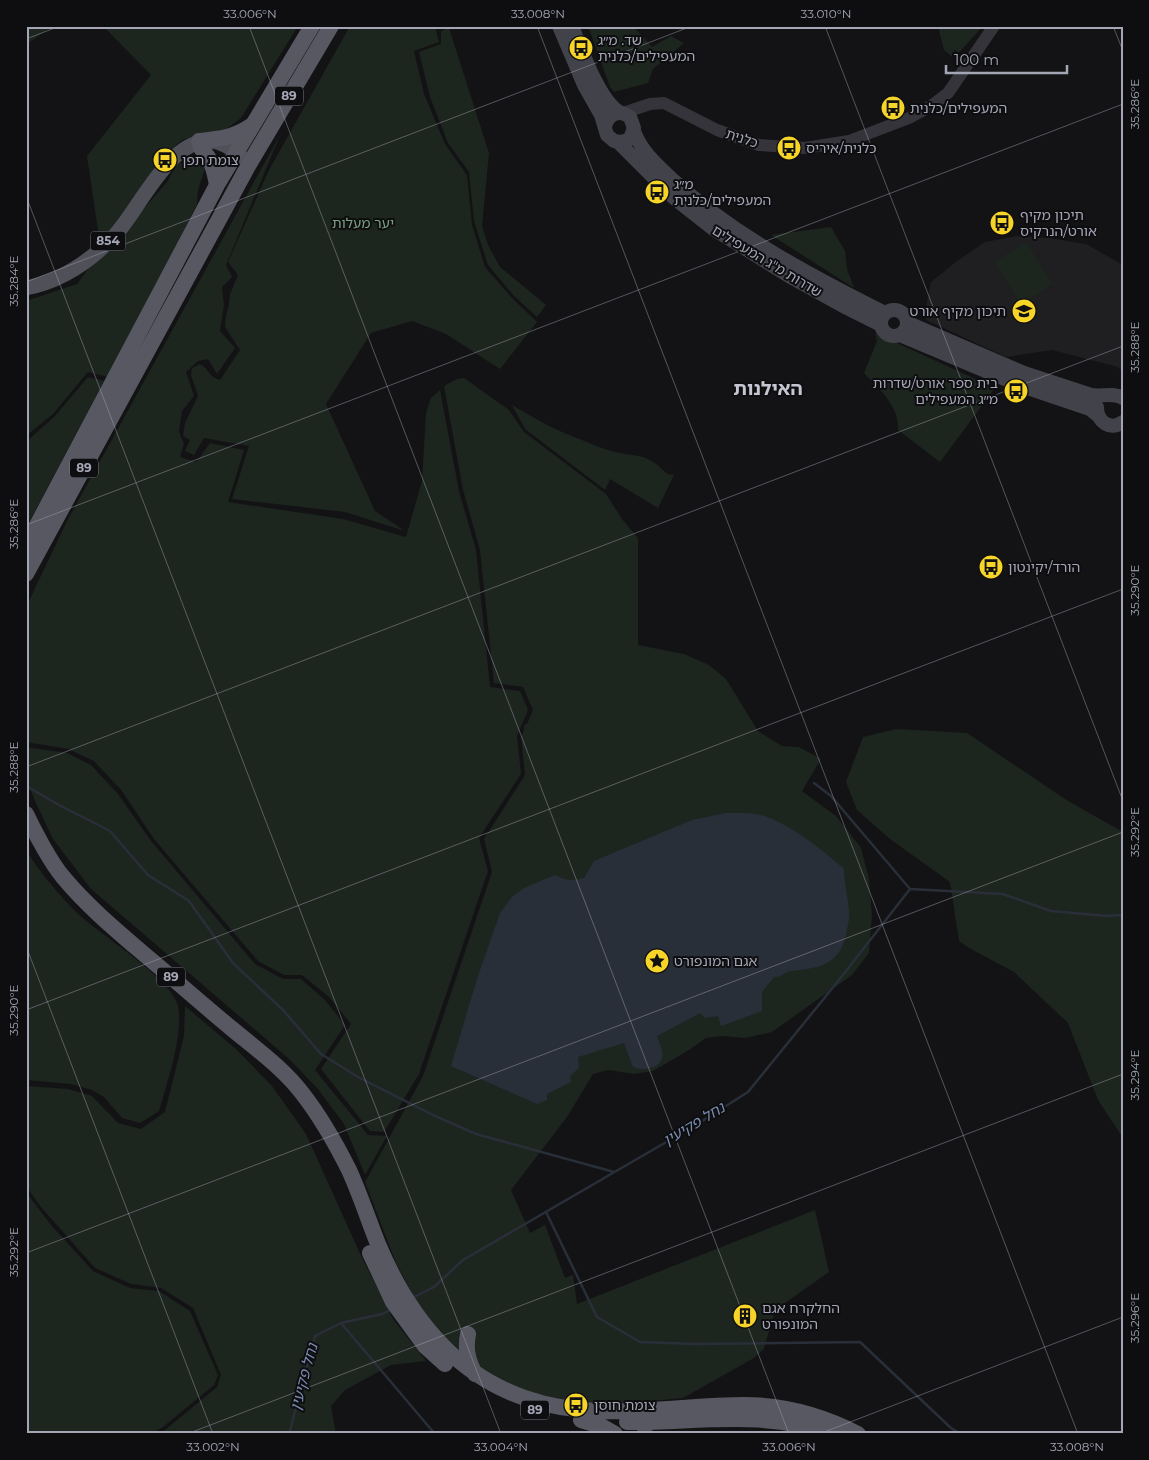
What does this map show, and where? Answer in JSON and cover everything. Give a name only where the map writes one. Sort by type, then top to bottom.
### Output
[{"type":"highway","name":"89","points":[[26,546],[217,185],[312,26]]},
{"type":"highway","name":"89","points":[[26,574],[248,166],[331,26]]},
{"type":"highway","points":[[217,185],[215,171],[210,158],[200,145],[238,135],[251,126]]},
{"type":"highway","name":"89","points":[[26,814],[62,876],[103,919],[274,1064],[301,1091],[327,1131],[348,1169],[379,1246],[402,1293],[436,1339],[455,1359],[475,1374],[498,1387],[526,1399],[639,1425],[746,1405],[815,1416],[858,1434]]},
{"type":"highway","name":"89","points":[[327,1131],[370,1251],[392,1302],[425,1346],[466,1379],[512,1403],[552,1415],[581,1420],[639,1425],[698,1420],[779,1421],[812,1427],[830,1434]]},
{"type":"highway","points":[[436,1339],[450,1342],[463,1336],[469,1362],[475,1374]]},
{"type":"highway","points":[[581,1420],[601,1426],[615,1434]]},
{"type":"highway","points":[[661,1434],[672,1428],[698,1420]]},
{"type":"main road","points":[[558,26],[584,85],[601,115],[607,135],[610,139],[618,142],[630,138],[634,128],[630,117],[616,110],[604,94],[584,56],[572,26]]},
{"type":"main road","points":[[605,127],[608,118],[622,113]]},
{"type":"main road","name":"שדרות מ\"ג המעפילים","points":[[634,128],[638,142],[664,172],[719,217],[883,319]]},
{"type":"main road","name":"שדרות מ\"ג המעפילים","points":[[618,142],[674,198],[712,228],[789,276],[847,308],[883,319]]},
{"type":"main road","points":[[200,145],[213,151],[234,156],[248,166]]},
{"type":"main road","name":"854","points":[[26,288],[58,278],[80,266],[98,252],[128,220],[166,165],[200,145]]},
{"type":"main road","points":[[904,329],[906,316],[900,311],[892,310],[883,319],[883,330],[889,335],[904,329],[1090,395],[1115,395],[1123,398]]},
{"type":"main road","points":[[904,329],[1019,386],[1090,409],[1106,424],[1116,425],[1122,422]]},
{"type":"main road","points":[[1097,415],[1099,401],[1106,396]]},
{"type":"street","name":"כלנית","points":[[659,103],[676,108],[698,122],[717,130],[759,145],[805,148],[849,141],[909,118],[931,106],[948,93],[994,26]]},
{"type":"street","points":[[622,113],[659,103]]},
{"type":"street","points":[[634,128],[645,110],[659,103]]},
{"type":"shaded area","name":"תיכון מקיף אורט","points":[[1017,236],[1049,238],[1086,244],[1123,265],[1123,372],[1118,367],[1052,350],[1006,357],[926,320],[931,282],[985,242]]},
{"type":"shaded area","name":"אגם המונפורט","points":[[726,813],[755,814],[785,825],[844,869],[849,918],[844,941],[835,957],[821,966],[774,977],[762,992],[762,1011],[721,1026],[718,1016],[705,1018],[700,1013],[657,1036],[662,1049],[662,1057],[657,1065],[648,1069],[633,1067],[624,1043],[578,1057],[579,1068],[570,1076],[571,1082],[547,1094],[547,1100],[537,1104],[451,1066],[477,979],[500,913],[512,897],[524,888],[555,875],[569,880],[584,878],[594,861],[692,820]]},
{"type":"green space","points":[[26,26],[52,26],[26,45]]},
{"type":"green space","points":[[103,26],[298,26],[241,118],[228,128],[215,134],[200,134],[182,140],[170,151],[114,227],[89,247],[98,230],[87,156],[151,75]]},
{"type":"green space","name":"יער מעלות","points":[[350,26],[435,26],[439,42],[414,51],[424,94],[445,144],[467,175],[472,225],[485,267],[512,298],[537,322],[500,369],[446,334],[412,321],[371,333],[326,404],[375,511],[405,531],[345,512],[232,499],[249,446],[204,438],[194,455],[185,451],[190,440],[183,436],[185,423],[198,396],[191,375],[192,368],[200,364],[220,380],[240,350],[225,327],[230,294],[238,275],[228,262],[269,170]]},
{"type":"green space","points":[[588,26],[633,26],[652,47],[671,36],[684,43],[653,69],[648,83],[614,92],[610,87]]},
{"type":"green space","points":[[938,26],[983,26],[954,58],[944,50]]},
{"type":"green space","points":[[449,28],[489,153],[482,226],[488,245],[500,267],[546,305],[537,317],[514,296],[488,265],[474,221],[469,172],[448,143],[430,97],[419,52],[441,44],[441,31]]},
{"type":"green space","points":[[281,133],[226,265],[232,277],[222,287],[224,305],[220,331],[235,348],[217,374],[208,359],[198,361],[186,372],[194,396],[182,411],[179,432],[184,444],[180,457],[196,462],[210,443],[244,450],[228,502],[343,519],[406,537],[422,481],[426,413],[431,398],[440,390],[459,491],[476,550],[490,687],[520,691],[528,710],[517,736],[521,774],[479,838],[488,871],[419,1074],[384,1132],[370,1131],[321,1069],[351,1024],[329,997],[302,975],[284,975],[258,961],[154,839],[122,791],[94,761],[68,749],[26,742],[26,613],[28,603],[67,521]]},
{"type":"green space","points":[[209,156],[198,190],[197,204],[166,268],[156,283],[108,377],[88,372],[53,414],[26,436],[26,301],[77,284],[102,250],[127,228],[167,182],[177,164]]},
{"type":"green space","points":[[831,227],[845,251],[847,269],[854,288],[771,235]]},
{"type":"green space","points":[[1026,242],[1053,284],[1021,304],[994,262]]},
{"type":"green space","points":[[875,333],[995,388],[940,462],[898,430],[896,414],[892,406],[864,373],[877,341]]},
{"type":"green space","points":[[88,377],[104,381],[26,528],[26,442],[55,416]]},
{"type":"green space","points":[[464,378],[509,410],[524,432],[606,494],[622,519],[638,538],[638,645],[684,654],[709,665],[726,679],[758,731],[782,746],[799,747],[821,759],[802,791],[836,816],[861,848],[869,879],[872,915],[869,953],[852,975],[772,1032],[745,1038],[722,1036],[706,1038],[653,1071],[635,1074],[608,1070],[593,1074],[567,1117],[511,1190],[530,1233],[545,1225],[565,1278],[573,1275],[577,1304],[815,1210],[829,1272],[775,1310],[764,1349],[754,1358],[683,1398],[606,1405],[551,1399],[505,1383],[477,1365],[439,1332],[417,1302],[396,1263],[365,1182],[423,1076],[492,872],[484,839],[525,775],[521,737],[524,725],[527,724],[533,710],[523,687],[494,683],[480,550],[463,490],[444,386],[457,379]]},
{"type":"green space","points":[[512,405],[564,433],[611,451],[647,458],[667,474],[674,475],[658,508],[610,479],[605,490],[525,429]]},
{"type":"green space","points":[[896,729],[967,733],[1068,801],[1123,832],[1123,1138],[1098,1100],[1068,1023],[1014,972],[959,941],[950,882],[890,839],[857,810],[846,782],[863,737]]},
{"type":"green space","points":[[26,747],[67,753],[91,765],[118,794],[151,841],[255,964],[283,979],[301,979],[325,1000],[345,1025],[315,1070],[368,1135],[387,1136],[365,1175],[344,1124],[318,1089],[288,1058],[91,889],[53,839],[35,801],[26,778]]},
{"type":"green space","points":[[26,849],[41,872],[73,909],[148,969],[173,995],[178,1006],[179,1030],[177,1044],[159,1111],[140,1123],[122,1118],[104,1097],[92,1090],[71,1084],[26,1080]]},
{"type":"green space","points":[[185,1006],[236,1049],[272,1086],[306,1134],[362,1258],[393,1319],[426,1361],[391,1365],[345,1390],[331,1406],[336,1434],[158,1434],[217,1387],[221,1375],[193,1308],[161,1288],[131,1284],[95,1268],[40,1206],[26,1186],[26,1086],[68,1089],[92,1096],[118,1123],[141,1129],[165,1112],[184,1036]]},
{"type":"green space","points":[[26,1192],[51,1225],[93,1271],[130,1288],[159,1291],[190,1311],[218,1375],[214,1385],[163,1427],[150,1434],[26,1434]]},
{"type":"waterway","points":[[814,783],[831,796],[910,889]]},
{"type":"waterway","points":[[26,786],[110,831],[148,875],[189,901],[233,963],[283,1010],[321,1054],[358,1077],[433,1115],[476,1134],[614,1172]]},
{"type":"waterway","name":"נחל פקיעין","points":[[412,1298],[434,1287],[463,1260],[699,1123],[748,1092],[910,889],[1003,894],[1051,911],[1107,916],[1123,915]]},
{"type":"waterway","points":[[546,1212],[597,1317],[640,1342],[695,1344],[860,1342],[951,1428],[961,1434]]},
{"type":"waterway","name":"נחל פקיעין","points":[[289,1434],[315,1336],[341,1323],[382,1314],[392,1309]]},
{"type":"waterway","points":[[341,1323],[435,1434]]},
{"type":"place","name":"שד. מ״ג המעפילים/כלנית","points":[[581,48]]},
{"type":"place","name":"המעפילים/כלנית","points":[[893,108]]},
{"type":"place","name":"כלנית/איריס","points":[[789,148]]},
{"type":"place","name":"צומת תפן","points":[[165,160]]},
{"type":"place","name":"מ״ג המעפילים/כלנית","points":[[657,192]]},
{"type":"place","name":"תיכון מקיף אורט/הנרקיס","points":[[1002,223]]},
{"type":"place","name":"תיכון מקיף אורט","points":[[1024,311]]},
{"type":"place","name":"בית ספר אורט/שדרות מ״ג המעפילים","points":[[1016,391]]},
{"type":"place","name":"הורד/יקינטון","points":[[991,567]]},
{"type":"place","name":"אגם המונפורט","points":[[657,961]]},
{"type":"place","name":"החלקרח אגם המונפורט","points":[[745,1316]]},
{"type":"place","name":"צומת חוסן","points":[[576,1405]]},
{"type":"district","name":"האילנות","points":[[768,388]]}]
